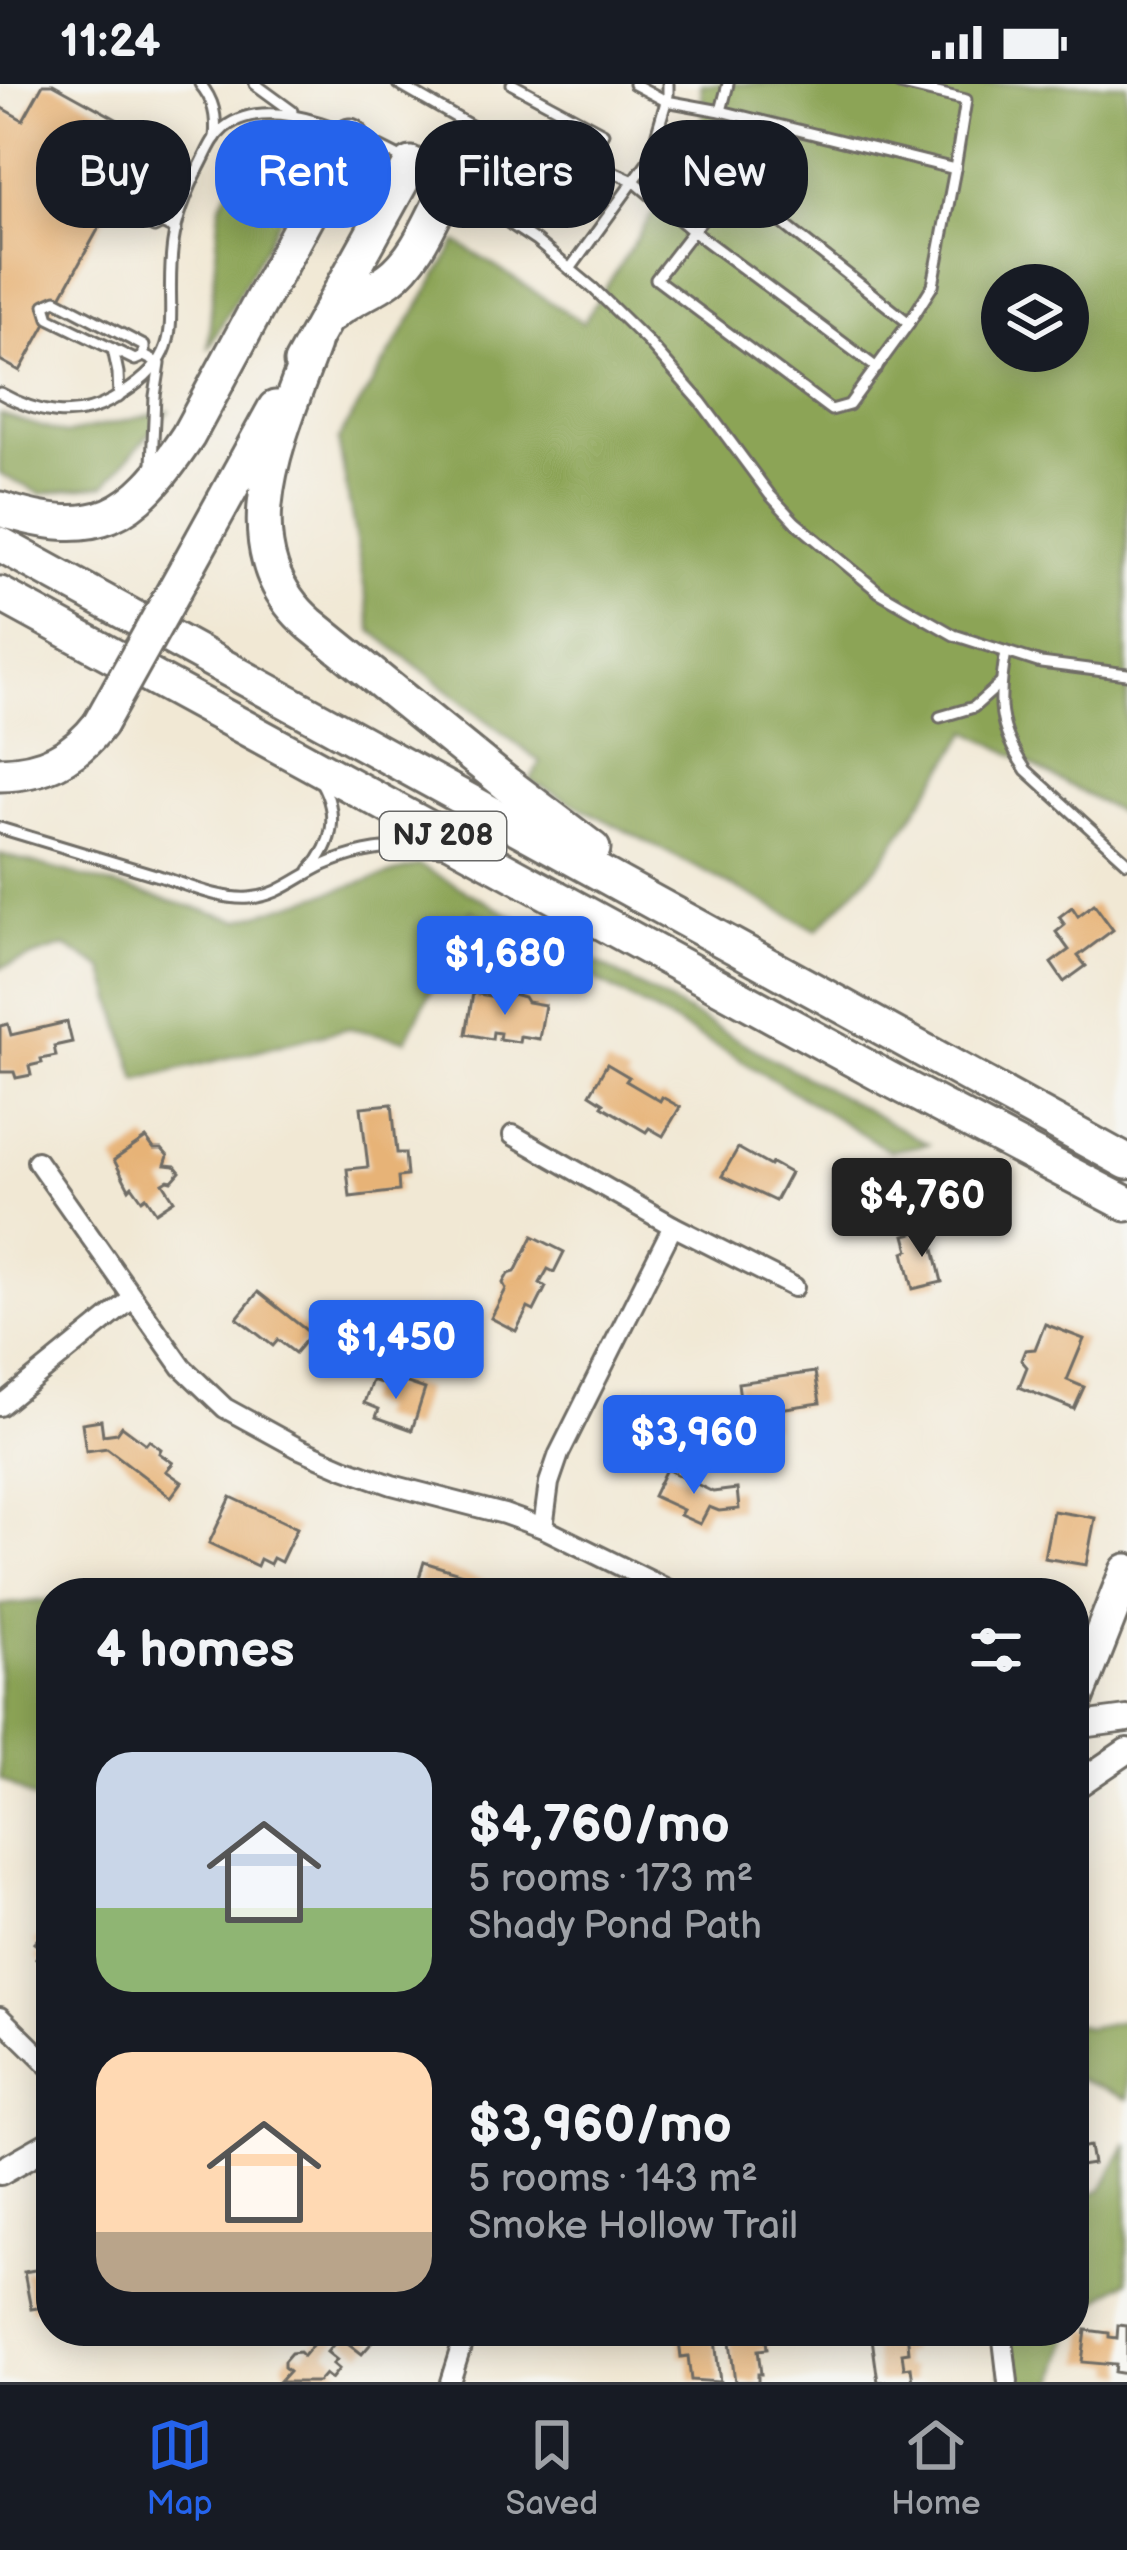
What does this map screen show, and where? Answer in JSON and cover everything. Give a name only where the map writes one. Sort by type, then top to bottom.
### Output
[{"type":"highway","points":[[0,773],[22,773],[60,761],[78,750],[100,724],[411,164]]},
{"type":"highway","points":[[0,508],[37,520],[76,524],[98,520],[139,497],[188,436],[300,228]]},
{"type":"highway","points":[[426,228],[393,276],[353,298],[320,331],[282,430],[266,501],[266,552],[283,594],[310,624],[491,771],[717,936]]},
{"type":"highway","name":"NJ 208","points":[[0,544],[1127,1162]]},
{"type":"highway","name":"NJ 208","points":[[0,594],[1127,1204]]},
{"type":"highway","points":[[857,1014],[1127,1137]]},
{"type":"highway","points":[[887,1078],[1127,1223]]},
{"type":"highway","points":[[1089,1667],[1127,1571]]},
{"type":"street","points":[[513,1135],[673,1226],[794,1287]]},
{"type":"street","points":[[37,1161],[182,1367],[225,1408],[344,1468],[543,1528],[645,1578]]},
{"type":"street","points":[[543,1528],[559,1454],[673,1226]]},
{"type":"street","points":[[0,1406],[132,1299]]},
{"type":"street","points":[[1089,1724],[1127,1719]]},
{"type":"street","points":[[1089,1776],[1127,1751]]},
{"type":"street","points":[[0,2017],[36,2052]]},
{"type":"street","points":[[0,2172],[36,2152]]},
{"type":"street","points":[[449,2382],[461,2346]]},
{"type":"street","points":[[1004,2346],[1008,2382]]},
{"type":"lane","points":[[200,84],[211,99],[215,120]]},
{"type":"lane","points":[[255,84],[278,103],[315,120]]},
{"type":"lane","points":[[398,84],[461,120]]},
{"type":"lane","points":[[512,84],[579,120]]},
{"type":"lane","points":[[634,84],[666,101],[955,169]]},
{"type":"lane","points":[[570,269],[649,160],[668,84]]},
{"type":"lane","points":[[721,111],[728,84]]},
{"type":"lane","points":[[898,84],[966,100],[933,285],[909,323],[849,405],[831,410],[656,279],[733,184],[909,323]]},
{"type":"lane","points":[[237,120],[255,113],[308,117]]},
{"type":"lane","points":[[139,497],[152,460],[155,396],[171,318],[176,230],[191,183],[215,138]]},
{"type":"lane","points":[[391,155],[415,166]]},
{"type":"lane","points":[[615,173],[634,181],[693,231],[877,368]]},
{"type":"lane","points":[[172,228],[176,230]]},
{"type":"lane","points":[[518,228],[621,315],[676,372],[795,522],[879,592],[954,635],[1041,663],[1127,674]]},
{"type":"lane","points":[[33,298],[45,304],[56,300],[144,346],[144,356]]},
{"type":"lane","points":[[45,304],[49,318],[135,360],[144,356]]},
{"type":"lane","points":[[113,350],[118,397]]},
{"type":"lane","points":[[144,356],[160,364]]},
{"type":"lane","points":[[0,394],[29,408],[66,414],[102,406],[160,364]]},
{"type":"lane","points":[[1006,652],[999,706],[1004,733],[1026,770],[1127,862]]},
{"type":"lane","points":[[940,717],[974,706],[1001,683]]},
{"type":"lane","points":[[301,758],[322,785],[333,813],[328,844],[306,874]]},
{"type":"lane","points":[[0,828],[245,898],[267,896],[343,858],[387,847],[436,849],[485,859]]},
{"type":"green space","points":[[701,84],[1127,84],[1127,817],[969,731],[883,860],[817,930],[530,781],[540,762],[372,631],[338,440],[457,242],[583,323],[644,228],[808,228],[808,120],[703,120]]},
{"type":"green space","points":[[218,228],[275,228],[208,349]]},
{"type":"green space","points":[[169,411],[105,485],[41,494],[0,474],[0,414],[65,434]]},
{"type":"green space","points":[[0,854],[239,920],[419,865],[928,1144],[890,1151],[734,1056],[471,911],[406,1040],[349,1028],[137,1080],[104,969],[65,946],[0,968]]},
{"type":"green space","points":[[36,1601],[36,1801],[0,1778],[0,1605]]},
{"type":"green space","points":[[1127,2020],[1127,2099],[1089,2083],[1089,2028]]},
{"type":"green space","points":[[1127,2143],[1127,2281],[1089,2306],[1089,2195],[1101,2191]]},
{"type":"green space","points":[[999,2346],[1066,2346],[1056,2382],[1003,2382]]},
{"type":"building","points":[[43,84],[53,84],[118,120],[36,120],[36,228],[99,228],[20,371],[0,360],[0,107],[23,120]]},
{"type":"building","points":[[1094,904],[1113,930],[1078,956],[1086,966],[1064,982],[1051,963],[1069,950],[1056,932],[1065,925],[1059,917],[1072,907],[1078,916]]},
{"type":"building","points":[[473,993],[506,999],[513,994],[545,1005],[539,1039],[520,1036],[519,1042],[499,1039],[500,1033],[493,1032],[492,1039],[466,1034]]},
{"type":"building","points":[[67,1022],[72,1042],[54,1046],[56,1056],[29,1066],[31,1075],[16,1078],[14,1072],[0,1072],[0,1026],[8,1024],[11,1035]]},
{"type":"building","points":[[607,1064],[629,1077],[626,1081],[680,1107],[663,1136],[649,1128],[646,1132],[590,1094]]},
{"type":"building","points":[[392,1104],[397,1153],[405,1153],[407,1176],[398,1177],[399,1191],[350,1197],[347,1169],[368,1167],[361,1107]]},
{"type":"building","points":[[146,1138],[168,1156],[165,1165],[180,1172],[163,1183],[174,1200],[156,1212],[146,1197],[142,1200],[132,1186],[129,1189],[114,1160]]},
{"type":"building","points":[[738,1148],[790,1173],[775,1201],[722,1176]]},
{"type":"building","points":[[929,1229],[942,1282],[913,1289],[905,1235]]},
{"type":"building","points":[[533,1236],[564,1252],[554,1272],[548,1269],[540,1283],[546,1287],[534,1311],[528,1308],[516,1331],[491,1318],[506,1289],[503,1283],[515,1272]]},
{"type":"building","points":[[258,1292],[311,1334],[295,1353],[278,1340],[273,1346],[237,1318]]},
{"type":"building","points":[[1045,1324],[1084,1339],[1067,1380],[1084,1387],[1074,1409],[1019,1387],[1027,1367],[1021,1360],[1025,1350],[1035,1349]]},
{"type":"building","points":[[815,1372],[820,1403],[772,1410],[775,1426],[756,1429],[753,1411],[742,1413],[738,1383]]},
{"type":"building","points":[[372,1380],[396,1388],[399,1380],[425,1389],[412,1430],[376,1417],[379,1409],[364,1403]]},
{"type":"building","points":[[101,1420],[103,1435],[117,1433],[122,1426],[161,1449],[159,1453],[173,1463],[166,1471],[182,1482],[171,1497],[107,1448],[86,1451],[82,1423]]},
{"type":"building","points":[[666,1469],[713,1492],[737,1489],[739,1509],[709,1507],[700,1524],[680,1515],[683,1510],[653,1496]]},
{"type":"building","points":[[231,1497],[297,1528],[281,1562],[260,1559],[257,1566],[209,1543]]},
{"type":"building","points":[[1053,1511],[1095,1518],[1086,1565],[1044,1558]]},
{"type":"building","points":[[424,1562],[475,1578],[419,1578]]},
{"type":"building","points":[[36,2270],[36,2308],[31,2309],[24,2272]]},
{"type":"building","points":[[1118,2325],[1127,2326],[1127,2374],[1115,2372],[1116,2365],[1082,2362],[1089,2330],[1117,2338]]},
{"type":"building","points":[[311,2346],[332,2346],[327,2352],[339,2369],[331,2379],[325,2374],[318,2382],[279,2382],[289,2371],[284,2361],[291,2353],[303,2356]]},
{"type":"building","points":[[680,2346],[716,2346],[720,2382],[691,2380],[688,2356],[681,2357]]},
{"type":"building","points":[[730,2346],[767,2346],[758,2350],[758,2382],[735,2382]]},
{"type":"building","points":[[873,2346],[908,2346],[909,2352],[902,2353],[913,2382],[878,2382]]}]
